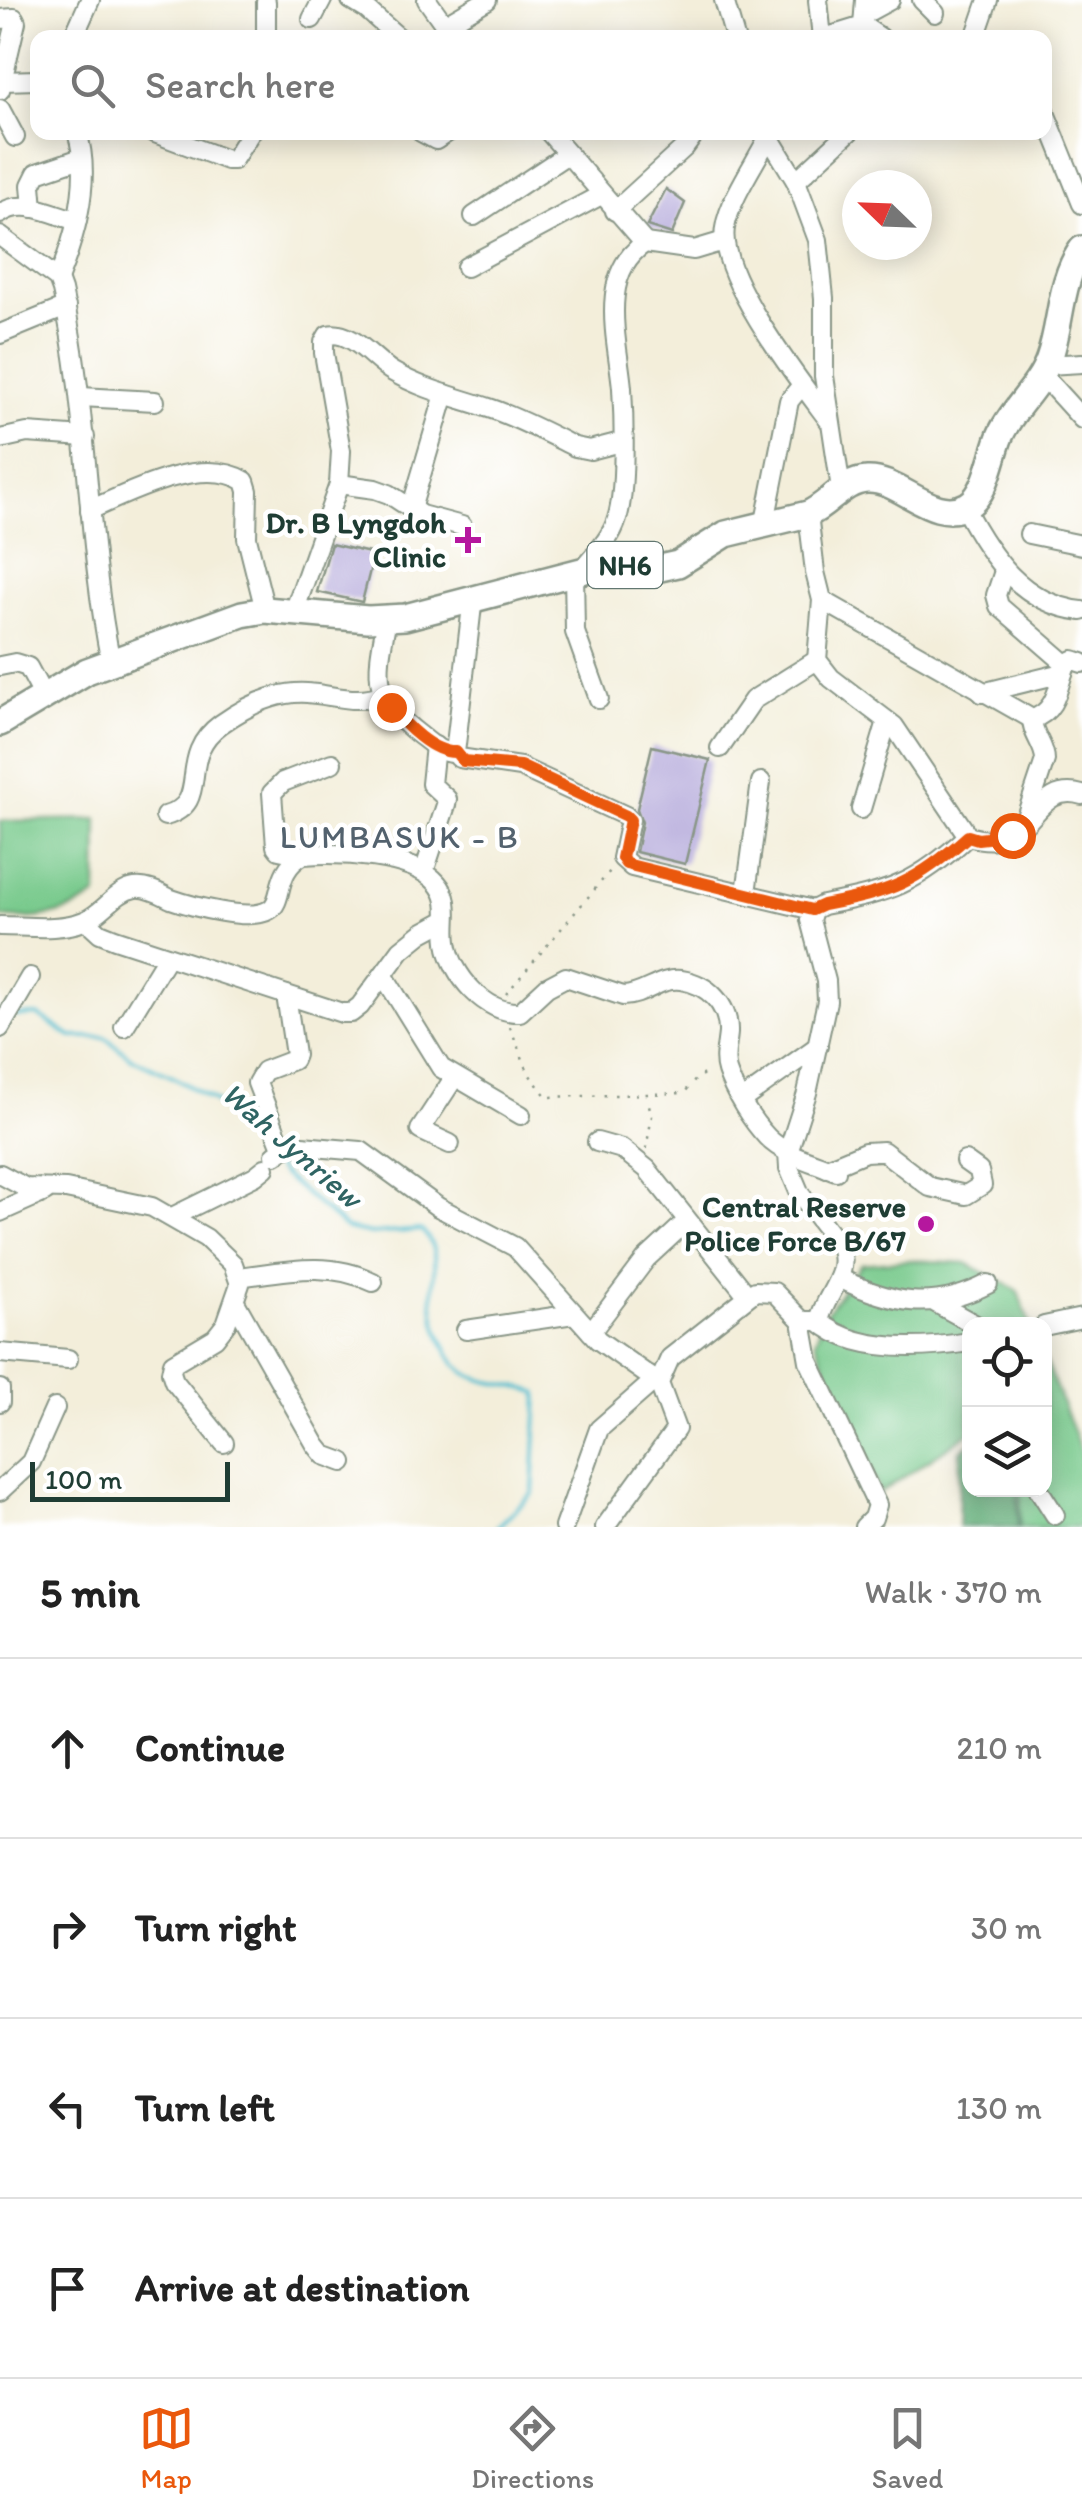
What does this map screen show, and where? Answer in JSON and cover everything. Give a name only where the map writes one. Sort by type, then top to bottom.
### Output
[{"type":"highway","points":[[842,489],[866,480],[881,481],[930,504],[954,509],[972,504],[1005,426],[1044,370],[1068,276],[1082,249]]},
{"type":"highway","name":"NH6","points":[[0,723],[87,671],[213,623],[265,610],[386,618],[431,611],[604,564],[660,568],[678,564],[726,534],[820,509],[842,489]]},
{"type":"street","points":[[77,30],[90,0]]},
{"type":"street","points":[[312,19],[322,0]]},
{"type":"street","points":[[351,0],[390,30]]},
{"type":"street","points":[[427,0],[448,30]]},
{"type":"street","points":[[450,30],[486,0]]},
{"type":"street","points":[[724,0],[733,30]]},
{"type":"street","points":[[818,0],[822,30]]},
{"type":"street","points":[[862,21],[890,0]]},
{"type":"street","points":[[978,30],[988,0]]},
{"type":"street","points":[[266,2],[266,30]]},
{"type":"street","points":[[0,20],[14,18],[16,22],[1,86],[30,81]]},
{"type":"street","points":[[0,109],[14,137]]},
{"type":"street","points":[[1052,130],[1082,204]]},
{"type":"street","points":[[79,140],[77,221],[58,279],[81,397],[99,600],[111,662]]},
{"type":"street","points":[[185,140],[234,160],[246,140]]},
{"type":"street","points":[[556,140],[644,243],[694,250],[724,241]]},
{"type":"street","points":[[615,210],[690,140]]},
{"type":"street","points":[[765,140],[727,219],[724,241],[749,305],[830,423]]},
{"type":"street","points":[[770,140],[796,181],[813,220],[822,268],[824,376],[842,489]]},
{"type":"street","points":[[796,181],[840,140]]},
{"type":"street","points":[[474,216],[566,155]]},
{"type":"street","points":[[33,208],[31,185],[38,173],[81,158]]},
{"type":"street","points":[[466,266],[600,195]]},
{"type":"street","points":[[0,214],[10,206],[33,208],[77,221]]},
{"type":"street","points":[[0,236],[58,279]]},
{"type":"street","points":[[599,700],[575,632],[578,571],[606,541],[622,498],[622,390],[615,291],[631,256],[644,243]]},
{"type":"street","points":[[0,334],[66,308]]},
{"type":"street","points":[[294,612],[340,484],[341,450],[324,354],[328,335],[343,335],[394,373],[510,416],[583,450],[621,442]]},
{"type":"street","points":[[1082,363],[1044,370],[1082,419]]},
{"type":"street","points":[[765,522],[789,401],[802,385]]},
{"type":"street","points":[[411,508],[445,394]]},
{"type":"street","points":[[81,397],[155,402]]},
{"type":"street","points":[[0,439],[27,433],[85,437]]},
{"type":"street","points":[[90,510],[167,478],[237,476],[245,481],[248,491],[247,538],[265,610]]},
{"type":"street","points":[[340,484],[375,489],[432,519],[462,526]]},
{"type":"street","points":[[964,507],[988,552],[1004,572],[1039,597],[1082,611]]},
{"type":"street","points":[[808,514],[814,572],[822,600],[817,660],[831,678],[888,721],[907,743],[968,836],[978,839],[1022,831],[1050,797],[1068,791],[1082,795]]},
{"type":"street","points":[[1029,534],[1082,545]]},
{"type":"street","points":[[1004,572],[996,596],[998,606],[1070,667]]},
{"type":"street","points":[[473,597],[456,752],[463,761],[520,766],[626,816],[630,820],[622,858],[632,867],[812,910],[897,888],[930,870],[968,836]]},
{"type":"street","points":[[822,600],[1032,719],[1043,715],[1052,704],[1070,667]]},
{"type":"street","points":[[386,618],[378,667],[384,694],[399,718],[446,753],[456,752]]},
{"type":"street","points":[[720,748],[753,700],[817,660]]},
{"type":"street","points":[[0,666],[15,663],[28,667],[44,695]]},
{"type":"street","points":[[982,693],[1070,667]]},
{"type":"street","points":[[165,816],[179,812],[190,800],[194,759],[200,746],[222,723],[284,695],[308,693],[364,701],[384,694]]},
{"type":"street","points":[[1022,831],[1045,760],[1045,752],[1032,732],[1032,719]]},
{"type":"street","points":[[861,809],[888,721]]},
{"type":"street","points":[[424,872],[447,800],[431,784],[435,746]]},
{"type":"street","points":[[332,763],[283,782],[272,793],[276,846],[303,854],[379,859],[424,872],[443,890],[448,902],[447,945],[452,960],[485,1001],[520,1012],[566,977],[623,996],[633,996],[672,980],[696,983],[718,1000],[726,1014],[725,1062],[742,1100],[765,1136],[788,1152],[832,1170],[865,1152],[883,1151],[930,1187],[966,1195],[982,1185],[979,1172],[965,1161]]},
{"type":"street","points":[[746,893],[762,782]]},
{"type":"street","points":[[0,926],[86,921],[137,887],[207,909],[236,914],[270,910],[276,902],[282,873],[303,854]]},
{"type":"street","points":[[812,910],[810,920],[826,981],[827,1001],[788,1152],[792,1180],[844,1256],[839,1278],[811,1321],[810,1361],[876,1505],[873,1518],[864,1527]]},
{"type":"street","points":[[86,921],[115,939],[328,1010],[351,1013],[401,950],[446,920]]},
{"type":"street","points":[[124,1027],[167,956]]},
{"type":"street","points":[[384,976],[432,1056],[454,1078],[521,1115]]},
{"type":"street","points":[[0,1028],[30,977]]},
{"type":"street","points":[[274,1157],[257,1083],[264,1071],[293,1060],[295,1055],[286,995]]},
{"type":"street","points":[[742,1100],[818,1046]]},
{"type":"street","points":[[450,1144],[420,1130],[454,1078]]},
{"type":"street","points":[[597,1142],[622,1149],[647,1170],[747,1295]]},
{"type":"street","points":[[172,1217],[255,1176],[290,1145],[361,1151],[438,1206],[516,1247],[613,1353],[657,1381],[676,1429],[606,1527]]},
{"type":"street","points":[[0,1174],[17,1186],[133,1202],[172,1217],[219,1249],[238,1270],[235,1302],[226,1324],[214,1338],[181,1356],[170,1372],[224,1444]]},
{"type":"street","points":[[0,1212],[46,1191]]},
{"type":"street","points":[[591,1332],[646,1259],[687,1221]]},
{"type":"street","points":[[238,1277],[332,1268],[374,1282]]},
{"type":"street","points":[[839,1278],[882,1297],[934,1302],[963,1297],[988,1284]]},
{"type":"street","points":[[564,1527],[598,1429],[657,1381],[670,1358],[755,1290],[774,1292],[811,1321],[843,1336],[888,1345],[962,1343]]},
{"type":"street","points":[[235,1302],[316,1445],[324,1455],[343,1462]]},
{"type":"street","points":[[934,1302],[962,1317]]},
{"type":"street","points":[[466,1330],[574,1314]]},
{"type":"street","points":[[1052,1324],[1082,1318]]},
{"type":"street","points":[[0,1353],[68,1359]]},
{"type":"street","points":[[0,1390],[0,1402]]},
{"type":"street","points":[[0,1491],[31,1462],[55,1408]]},
{"type":"street","points":[[1043,1497],[1055,1515]]},
{"type":"path","points":[[496,1007],[622,858]]},
{"type":"path","points":[[508,1022],[528,1074],[548,1097],[684,1093],[698,1077],[725,1062]]},
{"type":"path","points":[[647,1096],[652,1116],[643,1161],[647,1170]]},
{"type":"green space","points":[[98,819],[97,895],[75,908],[51,915],[0,917],[0,821]]},
{"type":"green space","points":[[909,1260],[966,1263],[1017,1290],[1027,1317],[962,1317],[962,1438],[880,1493],[815,1341],[825,1314],[861,1264]]},
{"type":"green space","points":[[1052,1378],[1082,1454],[1082,1527],[1020,1527],[1021,1497],[1052,1497]]},
{"type":"green space","points":[[960,1450],[962,1497],[1018,1497],[1018,1527],[958,1527]]},
{"type":"building","points":[[666,189],[685,203],[672,234],[647,226]]},
{"type":"building","points":[[331,544],[374,554],[362,602],[317,592]]},
{"type":"building","points":[[652,746],[710,760],[685,864],[636,852],[642,822],[637,809]]},
{"type":"waterway","name":"Wah Jynriew","points":[[17,1016],[38,1015],[71,1037],[105,1037],[131,1058],[212,1100],[236,1120],[282,1174],[347,1229],[371,1234],[421,1230],[432,1246],[434,1313],[451,1357],[462,1370],[479,1379],[538,1393],[533,1493],[497,1527]]},
{"type":"place","name":"Dr. B Lyngdoh Clinic","points":[[468,540]]},
{"type":"place","name":"Central Reserve Police Force B/67","points":[[926,1224]]},
{"type":"district","name":"LUMBASUK - B","points":[[400,837]]},
{"type":"route","points":[[391,707],[440,750],[456,752],[463,761],[520,766],[626,816],[630,820],[622,858],[632,867],[812,910],[897,888],[930,870],[968,836],[978,839],[1012,835]]}]
